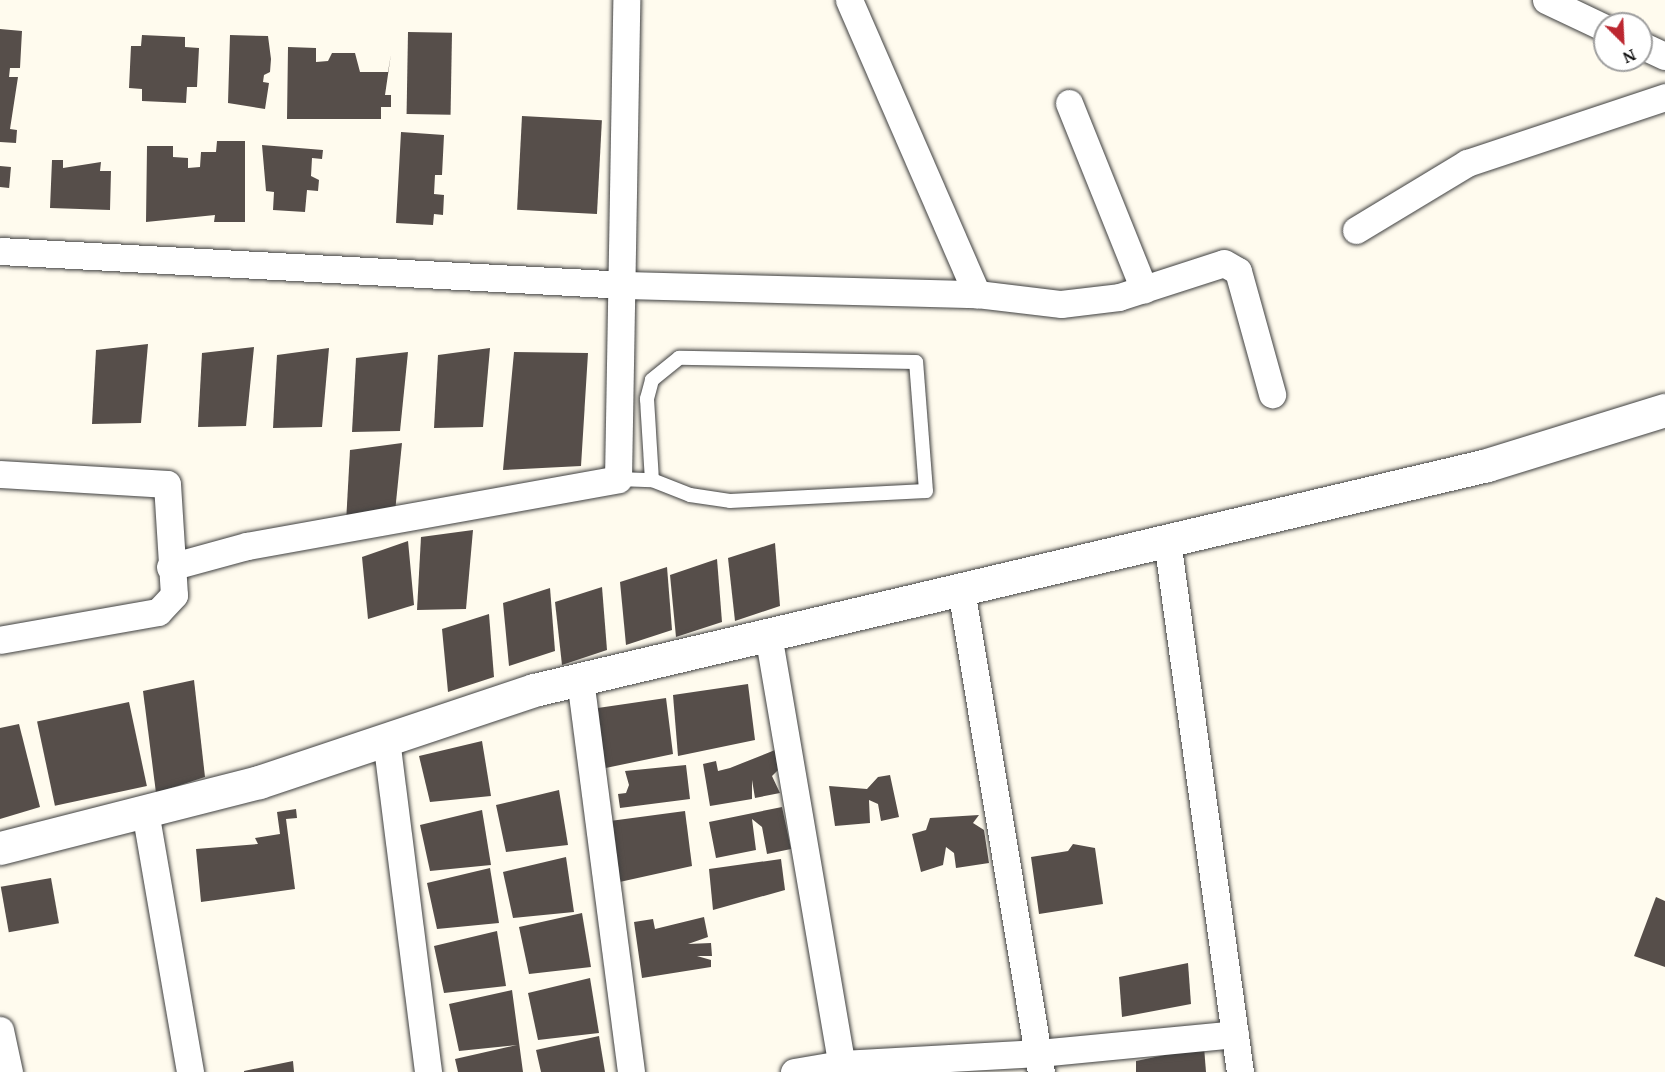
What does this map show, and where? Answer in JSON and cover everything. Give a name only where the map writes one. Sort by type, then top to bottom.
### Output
[{"type":"street","points":[[849,0],[977,294]]},
{"type":"street","points":[[1546,0],[1593,22]]},
{"type":"street","points":[[170,567],[247,546],[618,479],[625,285],[620,3]]},
{"type":"street","points":[[1356,230],[1467,163],[1665,97]]},
{"type":"street","points":[[1069,103],[1144,290]]},
{"type":"street","points":[[0,251],[625,285],[977,294],[1061,304],[1144,290],[1224,263],[1232,265],[1272,394]]},
{"type":"street","points":[[0,848],[259,782],[386,739],[580,679],[1487,465],[1665,410]]},
{"type":"street","points":[[0,474],[167,483],[174,595],[158,612],[0,640]]},
{"type":"street","points":[[1167,540],[1240,1072]]},
{"type":"street","points":[[961,589],[1040,1063]]},
{"type":"street","points":[[768,634],[842,1068]]},
{"type":"street","points":[[580,679],[631,1072]]},
{"type":"street","points":[[386,739],[428,1072]]},
{"type":"street","points":[[145,811],[190,1072]]},
{"type":"street","points":[[0,1030],[9,1072]]},
{"type":"street","points":[[794,1072],[842,1068],[1040,1063],[1235,1034]]},
{"type":"lane","points":[[618,479],[652,480],[690,495],[730,501],[926,491],[916,362],[679,358],[652,380],[646,399],[652,480]]},
{"type":"building","points":[[0,29],[22,31],[20,68],[10,68],[9,77],[18,77],[10,129],[17,130],[16,143],[0,142]]},
{"type":"building","points":[[408,32],[452,33],[451,115],[407,114]]},
{"type":"building","points":[[142,35],[185,37],[185,47],[199,48],[197,87],[187,87],[186,103],[142,101],[142,89],[129,88],[131,46],[141,46]]},
{"type":"building","points":[[230,35],[268,36],[271,59],[270,72],[264,75],[263,82],[269,83],[265,109],[228,103]]},
{"type":"building","points":[[288,47],[316,48],[316,62],[328,61],[332,53],[355,53],[360,72],[388,72],[391,54],[385,95],[391,95],[391,107],[381,107],[381,119],[287,119]]},
{"type":"building","points":[[522,116],[602,120],[597,214],[517,210]]},
{"type":"building","points":[[401,132],[444,135],[442,175],[435,175],[434,194],[444,195],[443,215],[434,214],[433,225],[396,223]]},
{"type":"building","points":[[217,141],[245,141],[245,222],[214,222],[215,215],[146,222],[147,146],[173,146],[173,157],[188,158],[188,168],[200,167],[201,152],[216,152]]},
{"type":"building","points":[[262,145],[323,150],[322,159],[312,158],[311,176],[319,180],[318,191],[307,190],[305,212],[273,210],[274,192],[266,191]]},
{"type":"building","points":[[52,160],[63,160],[63,168],[101,162],[100,171],[111,171],[110,210],[50,208]]},
{"type":"building","points":[[0,166],[11,167],[9,188],[0,187]]},
{"type":"building","points":[[148,344],[141,423],[92,424],[96,350]]},
{"type":"building","points":[[254,347],[246,426],[198,427],[202,353]]},
{"type":"building","points":[[329,348],[322,427],[273,428],[277,355]]},
{"type":"building","points":[[490,348],[483,427],[434,428],[438,355]]},
{"type":"building","points":[[408,352],[400,431],[352,432],[356,358]]},
{"type":"building","points":[[514,352],[588,353],[581,466],[503,470]]},
{"type":"building","points":[[402,443],[394,522],[346,523],[350,450]]},
{"type":"building","points":[[473,530],[466,609],[417,610],[421,537]]},
{"type":"building","points":[[408,541],[414,605],[368,619],[362,557]]},
{"type":"building","points":[[775,543],[780,606],[735,621],[728,558]]},
{"type":"building","points":[[717,559],[722,622],[676,637],[670,575]]},
{"type":"building","points":[[667,567],[672,630],[626,645],[620,582]]},
{"type":"building","points":[[602,587],[607,650],[562,665],[555,602]]},
{"type":"building","points":[[550,588],[555,651],[509,666],[503,603]]},
{"type":"building","points":[[489,614],[494,677],[448,692],[442,629]]},
{"type":"building","points":[[194,680],[205,777],[156,793],[143,691]]},
{"type":"building","points":[[748,684],[755,740],[678,756],[673,695]]},
{"type":"building","points":[[666,698],[673,754],[596,770],[591,709]]},
{"type":"building","points":[[129,702],[147,786],[55,806],[37,722]]},
{"type":"building","points":[[19,724],[40,807],[0,819],[0,728]]},
{"type":"building","points":[[482,741],[491,796],[430,802],[419,756]]},
{"type":"building","points":[[775,750],[778,770],[772,776],[780,793],[755,798],[752,780],[752,799],[710,806],[703,764],[716,761],[718,771]]},
{"type":"building","points":[[686,765],[690,799],[620,808],[618,794],[626,793],[629,785],[625,771]]},
{"type":"building","points":[[890,775],[899,817],[881,821],[878,804],[869,800],[870,823],[835,826],[829,786],[867,789],[878,777]]},
{"type":"building","points":[[559,790],[568,845],[506,852],[496,805]]},
{"type":"building","points":[[782,807],[791,849],[767,854],[762,827],[752,819],[756,850],[716,858],[709,822]]},
{"type":"building","points":[[296,809],[297,818],[286,819],[295,889],[201,902],[196,849],[258,844],[255,838],[280,834],[277,812]]},
{"type":"building","points":[[482,810],[491,865],[430,871],[420,825]]},
{"type":"building","points":[[685,811],[692,866],[615,883],[610,821]]},
{"type":"building","points":[[979,815],[973,823],[984,830],[989,863],[956,868],[954,853],[946,847],[943,865],[921,872],[912,834],[926,830],[930,818]]},
{"type":"building","points":[[1073,844],[1095,848],[1103,904],[1039,914],[1031,857],[1068,851]]},
{"type":"building","points":[[566,857],[574,912],[513,918],[503,872]]},
{"type":"building","points":[[781,859],[785,890],[713,910],[709,869]]},
{"type":"building","points":[[490,868],[499,923],[437,929],[427,883]]},
{"type":"building","points":[[51,878],[59,923],[9,932],[1,887]]},
{"type":"building","points":[[1656,897],[1665,901],[1665,967],[1634,956]]},
{"type":"building","points":[[582,913],[591,967],[529,974],[519,927]]},
{"type":"building","points":[[704,917],[708,937],[688,944],[711,943],[712,956],[697,956],[711,960],[711,967],[642,978],[634,922],[653,919],[655,929]]},
{"type":"building","points":[[497,931],[506,986],[444,993],[434,946]]},
{"type":"building","points":[[1188,963],[1191,1004],[1122,1017],[1119,977]]},
{"type":"building","points":[[590,978],[599,1033],[538,1040],[528,993]]},
{"type":"building","points":[[512,990],[523,1072],[458,1072],[455,1059],[517,1045],[459,1051],[449,1004]]},
{"type":"building","points":[[599,1036],[605,1072],[541,1072],[536,1050]]},
{"type":"building","points":[[1204,1047],[1206,1072],[1136,1072],[1136,1061]]},
{"type":"building","points":[[293,1061],[294,1072],[244,1072],[244,1071]]}]
